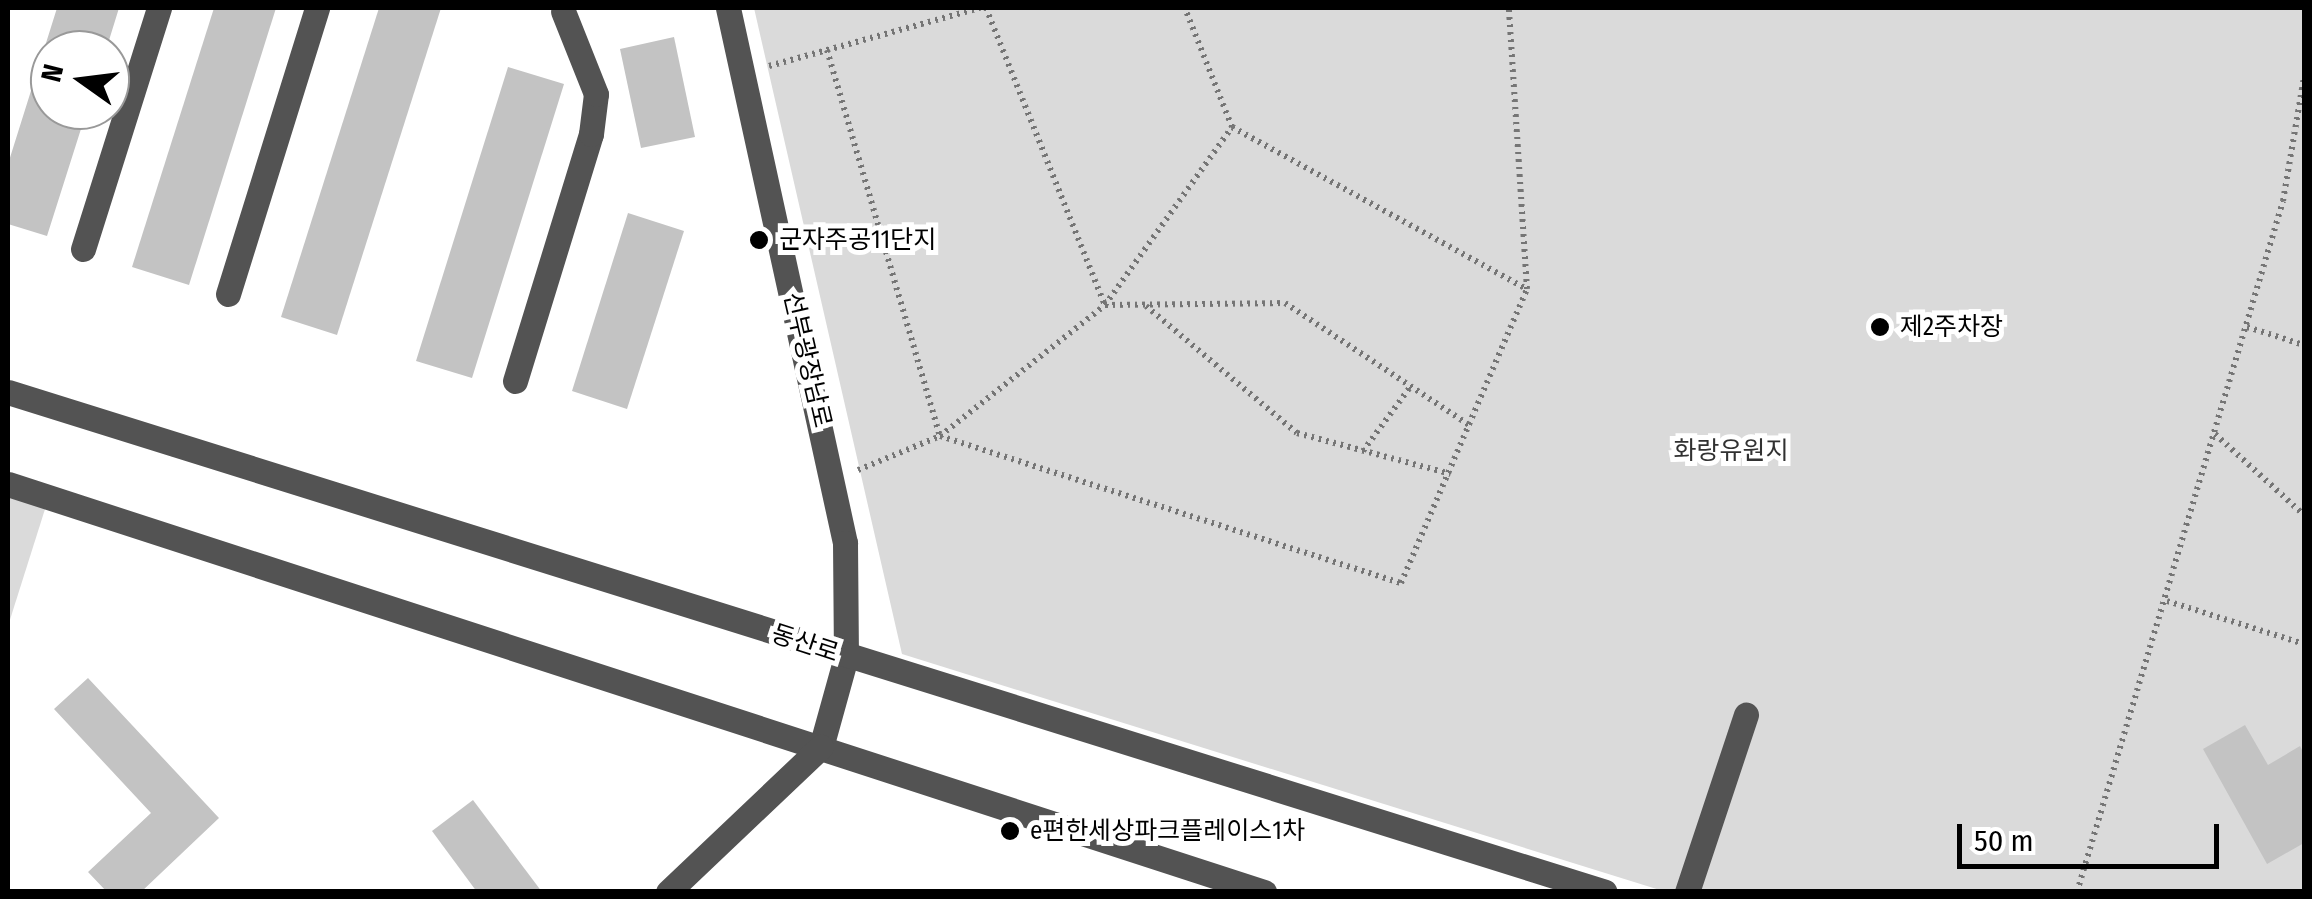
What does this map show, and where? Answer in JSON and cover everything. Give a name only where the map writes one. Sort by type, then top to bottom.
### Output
[{"type":"street","points":[[82,249],[159,8]]},
{"type":"street","points":[[228,294],[316,8]]},
{"type":"street","name":"선부광장남로","points":[[728,8],[834,481],[846,657],[821,747]]},
{"type":"street","points":[[515,380],[594,107],[586,56],[568,9]]},
{"type":"street","name":"동산로","points":[[8,392],[1605,892]]},
{"type":"street","points":[[8,484],[1264,892]]},
{"type":"street","points":[[1688,892],[1746,715]]},
{"type":"street","points":[[668,892],[821,747]]},
{"type":"path","points":[[742,73],[983,8],[1105,305]]},
{"type":"path","points":[[1185,8],[1232,126],[1527,289]]},
{"type":"path","points":[[940,436],[1401,583],[1472,427],[1527,289],[1510,8]]},
{"type":"path","points":[[827,50],[940,436]]},
{"type":"path","points":[[2077,892],[2246,327],[2304,78]]},
{"type":"path","points":[[834,481],[940,436],[1105,305],[1232,126]]},
{"type":"path","points":[[1105,305],[1285,303],[1472,427]]},
{"type":"path","points":[[1145,305],[1297,433],[1451,474]]},
{"type":"path","points":[[2246,327],[2304,345]]},
{"type":"path","points":[[1363,451],[1411,386]]},
{"type":"path","points":[[2215,434],[2304,515]]},
{"type":"path","points":[[2167,601],[2304,644]]},
{"type":"green space","name":"화랑유원지","points":[[754,8],[2304,8],[2304,891],[1663,891],[902,654]]},
{"type":"green space","points":[[8,493],[46,506],[8,626]]},
{"type":"building","points":[[57,8],[119,8],[112,30],[50,30]]},
{"type":"building","points":[[214,8],[276,8],[189,285],[132,267]]},
{"type":"building","points":[[379,8],[441,8],[337,335],[281,317]]},
{"type":"building","points":[[674,37],[695,137],[641,148],[620,49]]},
{"type":"building","points":[[508,67],[564,84],[472,378],[416,361]]},
{"type":"building","points":[[30,94],[30,130],[81,130],[47,236],[8,224],[8,164]]},
{"type":"building","points":[[628,213],[684,231],[627,409],[572,391]]},
{"type":"building","points":[[88,678],[219,818],[141,892],[107,892],[88,872],[151,813],[54,709]]},
{"type":"building","points":[[2245,725],[2268,765],[2300,746],[2304,754],[2304,843],[2267,864],[2203,749]]},
{"type":"building","points":[[473,800],[542,892],[477,892],[432,831]]},
{"type":"place","name":"군자주공11단지","points":[[759,240]]},
{"type":"place","name":"제2주차장","points":[[1880,327]]},
{"type":"place","name":"e편한세상파크플레이스1차","points":[[1010,831]]}]
